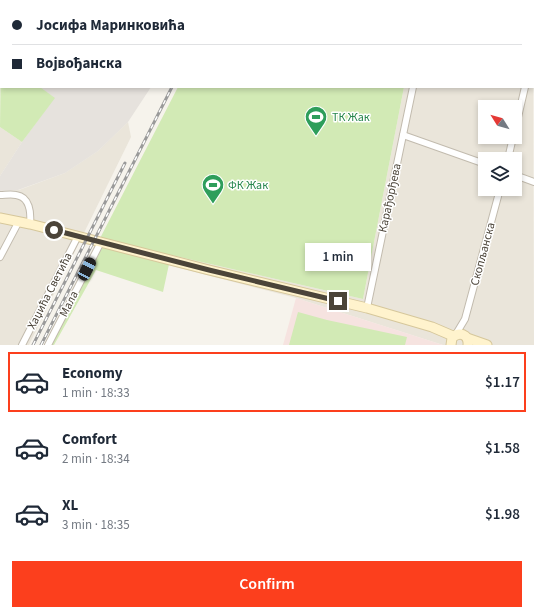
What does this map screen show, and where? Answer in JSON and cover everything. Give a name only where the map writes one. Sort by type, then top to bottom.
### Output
[{"type":"street","name":"Карађорђева","points":[[367,308],[392,182],[413,88]]},
{"type":"street","points":[[522,100],[525,88]]},
{"type":"street","points":[[403,135],[478,162]]},
{"type":"street","points":[[522,178],[534,182]]},
{"type":"street","points":[[0,195],[16,194],[21,196],[29,205],[30,224]]},
{"type":"street","name":"Скопљанска","points":[[459,339],[498,196]]},
{"type":"street","points":[[0,218],[30,224],[209,270],[367,308],[432,327],[459,339],[487,345]]},
{"type":"street","points":[[0,257],[19,222]]},
{"type":"street","name":"Хаџића Светића","points":[[22,345],[78,236]]},
{"type":"street","name":"Мала","points":[[48,345],[101,242]]},
{"type":"shaded area","points":[[41,88],[150,88],[128,122],[98,151],[65,173],[18,190],[0,191],[0,176],[22,142],[54,98]]},
{"type":"shaded area","points":[[404,88],[533,88],[534,345],[443,345],[296,298],[168,265],[171,255],[363,299]]},
{"type":"shaded area","points":[[128,122],[131,137],[29,345],[0,345],[0,191],[19,190],[65,173],[98,151]]},
{"type":"shaded area","points":[[0,127],[22,142],[0,176]]},
{"type":"shaded area","points":[[296,298],[443,345],[283,345]]},
{"type":"green space","points":[[0,88],[41,88],[55,98],[22,142],[0,127]]},
{"type":"green space","points":[[177,88],[404,88],[363,299],[171,255],[163,292],[96,270],[54,345],[45,345]]},
{"type":"green space","points":[[298,312],[327,320],[407,337],[405,345],[289,345]]},
{"type":"railway","points":[[41,345],[171,88]]},
{"type":"railway","points":[[33,345],[125,163]]},
{"type":"place","name":"ТК Жак","points":[[316,136]]},
{"type":"place","name":"ФК Жак","points":[[213,204]]},
{"type":"route","points":[[54,230],[209,270],[338,301]]}]
